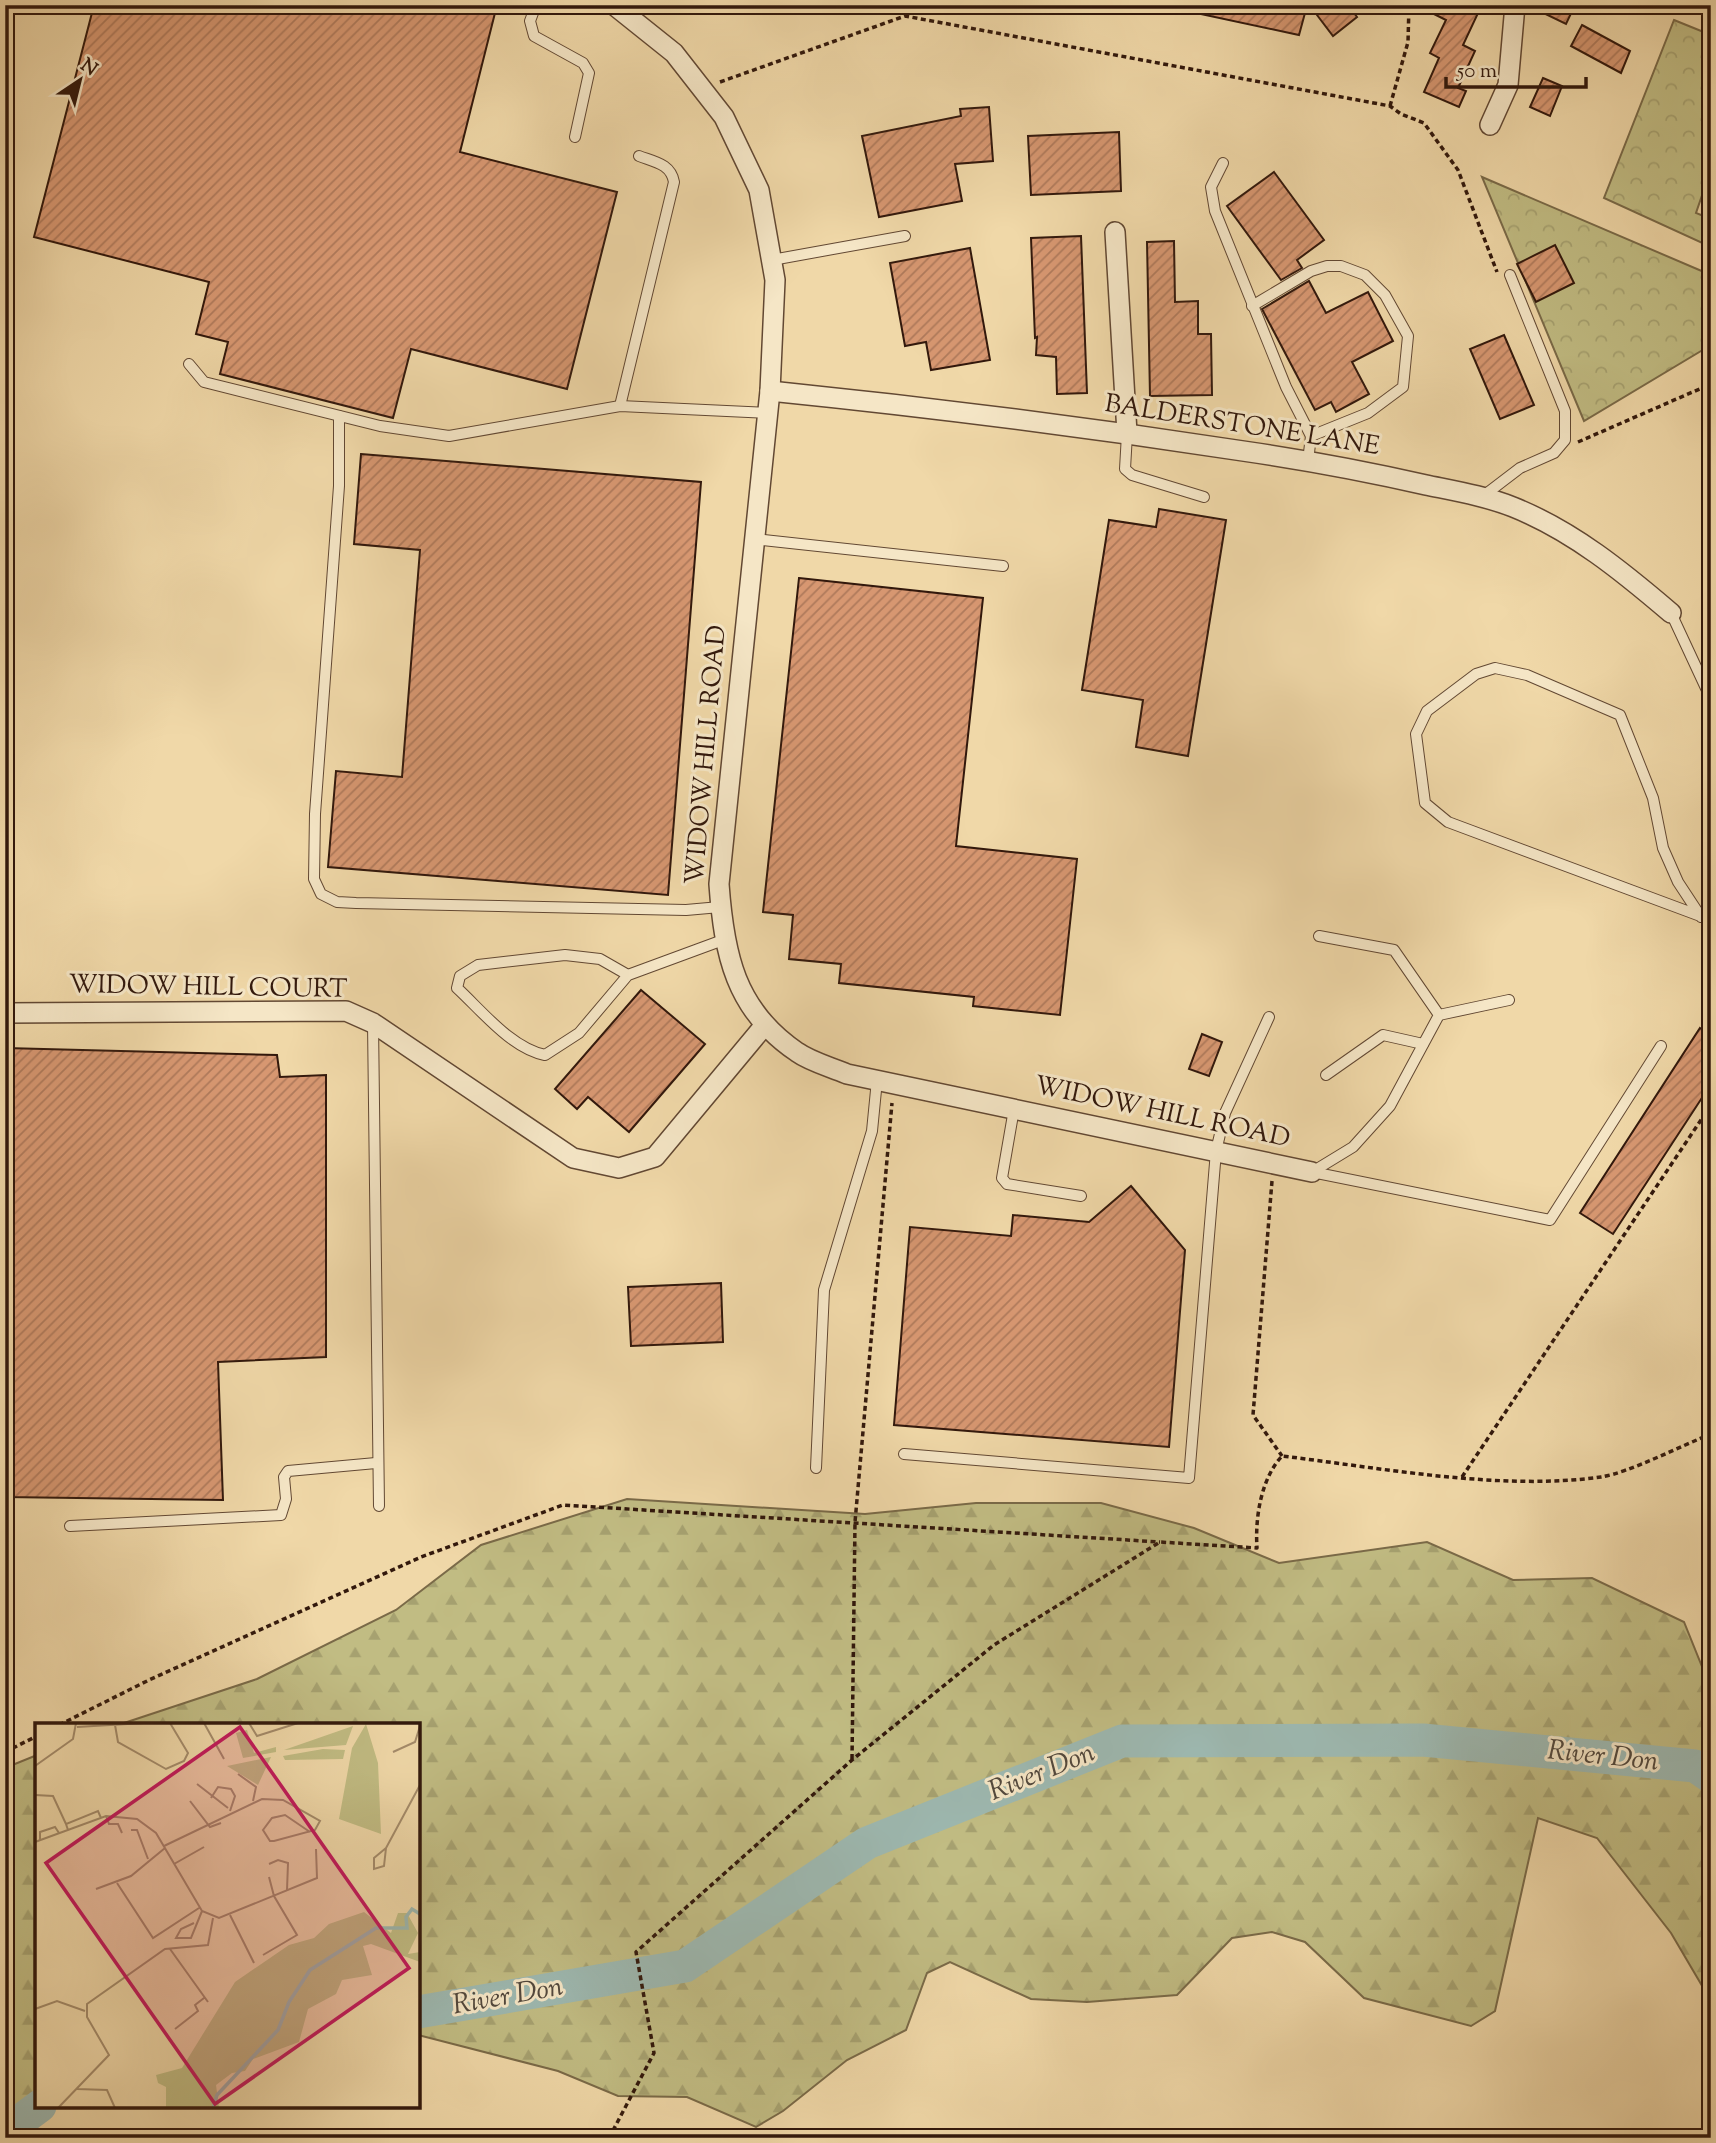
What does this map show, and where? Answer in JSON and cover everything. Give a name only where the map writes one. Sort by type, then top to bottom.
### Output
[{"type":"street","name":"WIDOW HILL ROAD","points":[[614,5],[674,53],[724,117],[759,190],[775,280],[770,391],[719,884],[723,940],[739,986],[764,1026],[799,1054],[847,1074],[1312,1172]]},
{"type":"street","points":[[1490,125],[1508,85],[1515,5]]},
{"type":"street","points":[[1115,232],[1127,433]]},
{"type":"street","name":"BALDERSTONE LANE","points":[[770,391],[937,408],[1127,433],[1308,461],[1481,497],[1514,508],[1549,525],[1614,564],[1671,614]]},
{"type":"street","name":"WIDOW HILL COURT","points":[[5,1013],[346,1011],[373,1023],[573,1158],[619,1168],[656,1157],[764,1026]]},
{"type":"lane","points":[[536,5],[530,21],[534,36],[583,63],[589,73],[575,137]]},
{"type":"lane","points":[[620,406],[674,182],[672,173],[664,165],[639,156]]},
{"type":"lane","points":[[1223,163],[1211,187],[1215,211],[1286,387],[1311,436],[1308,461]]},
{"type":"lane","points":[[772,260],[905,236]]},
{"type":"lane","points":[[1252,306],[1311,271],[1341,266],[1365,275],[1385,295],[1408,336],[1403,387],[1368,413],[1311,436]]},
{"type":"lane","points":[[1481,497],[1520,468],[1554,453],[1565,440],[1565,411],[1510,275]]},
{"type":"lane","points":[[189,364],[204,382],[380,426],[449,436],[620,406],[767,413]]},
{"type":"lane","points":[[340,416],[335,556],[315,814],[314,879],[321,894],[337,902],[356,903],[686,910],[720,907]]},
{"type":"lane","points":[[1127,433],[1125,469],[1132,475],[1204,497]]},
{"type":"lane","points":[[754,539],[1003,566]]},
{"type":"lane","points":[[1671,614],[1711,699]]},
{"type":"lane","points":[[1495,668],[1527,676],[1619,715],[1653,798],[1663,848],[1678,882],[1706,918],[1448,822],[1425,803],[1420,780],[1416,734],[1427,711],[1476,674],[1495,668]]},
{"type":"lane","points":[[1320,936],[1394,950],[1439,1015]]},
{"type":"lane","points":[[628,975],[600,959],[565,955],[529,957],[478,965],[460,976],[457,988],[514,1040],[534,1053],[545,1055],[579,1033],[628,975],[723,940]]},
{"type":"lane","points":[[1312,1172],[1353,1147],[1390,1106],[1439,1015],[1509,1000]]},
{"type":"lane","points":[[904,1454],[1189,1478],[1216,1151],[1225,1113],[1269,1017]]},
{"type":"lane","points":[[373,1023],[377,1235],[376,1463],[379,1506]]},
{"type":"lane","points":[[1326,1075],[1384,1035],[1423,1044]]},
{"type":"lane","points":[[1312,1172],[1549,1220],[1661,1046]]},
{"type":"lane","points":[[816,1468],[824,1290],[885,1082]]},
{"type":"lane","points":[[1014,1109],[1002,1178],[1007,1184],[1081,1196]]},
{"type":"lane","points":[[70,1526],[281,1516],[286,1499],[284,1478],[288,1471],[376,1463]]},
{"type":"path","points":[[1390,106],[1408,42],[1409,5]]},
{"type":"path","points":[[702,89],[905,16],[1390,106],[1401,114],[1424,123]]},
{"type":"path","points":[[1554,453],[1711,384]]},
{"type":"path","points":[[852,1760],[855,1522],[885,1082]]},
{"type":"path","points":[[1462,1477],[1711,1105]]},
{"type":"path","points":[[1273,1163],[1253,1415],[1282,1456],[1462,1477],[1604,1477],[1711,1434]]},
{"type":"path","points":[[63,1723],[149,1679],[421,1556],[563,1505],[1257,1548],[1261,1501],[1269,1471],[1282,1456]]},
{"type":"path","points":[[609,2138],[654,2053],[636,1952],[852,1760],[994,1645],[1160,1542]]},
{"type":"path","points":[[5,1752],[35,1737]]},
{"type":"green space","points":[[1674,20],[1711,35],[1711,169],[1696,213],[1711,219],[1711,247],[1604,198]]},
{"type":"green space","points":[[1482,177],[1711,275],[1711,345],[1584,421]]},
{"type":"green space","points":[[627,1499],[865,1514],[976,1503],[1101,1503],[1194,1528],[1279,1563],[1427,1542],[1513,1580],[1592,1578],[1684,1622],[1711,1689],[1711,2001],[1671,1933],[1597,1838],[1538,1818],[1495,2011],[1471,2026],[1364,1998],[1305,1942],[1272,1932],[1232,1938],[1177,1995],[1087,2002],[1031,1999],[950,1962],[927,1973],[906,2030],[847,2060],[783,2111],[756,2127],[687,2097],[618,2096],[558,2071],[420,2036],[420,1723],[124,1723],[257,1679],[396,1610],[481,1545]]},
{"type":"green space","points":[[35,1756],[36,2108],[28,2138],[5,2138],[5,1768]]},
{"type":"building","points":[[94,5],[497,5],[460,152],[617,192],[567,389],[411,349],[393,418],[220,374],[228,342],[196,334],[209,282],[34,237]]},
{"type":"building","points":[[1197,5],[1276,5],[1305,13],[1299,35],[1196,13]]},
{"type":"building","points":[[1330,5],[1348,5],[1357,17],[1333,36],[1317,15]]},
{"type":"building","points":[[1416,5],[1468,5],[1479,11],[1463,45],[1475,51],[1458,88],[1466,91],[1459,107],[1424,92],[1439,58],[1430,53],[1446,20]]},
{"type":"building","points":[[1527,5],[1575,5],[1566,24]]},
{"type":"building","points":[[1582,25],[1630,51],[1621,73],[1571,46]]},
{"type":"building","points":[[1543,78],[1562,86],[1550,116],[1530,107]]},
{"type":"building","points":[[989,107],[993,161],[955,164],[962,201],[879,217],[862,136],[961,116],[960,109]]},
{"type":"building","points":[[1119,132],[1121,191],[1031,195],[1028,136]]},
{"type":"building","points":[[1274,172],[1324,240],[1297,260],[1302,268],[1281,280],[1227,206]]},
{"type":"building","points":[[1081,236],[1087,393],[1057,394],[1056,357],[1036,355],[1031,238]]},
{"type":"building","points":[[1174,241],[1175,302],[1198,301],[1198,334],[1211,334],[1212,395],[1150,396],[1147,242]]},
{"type":"building","points":[[1555,245],[1574,283],[1536,302],[1517,264]]},
{"type":"building","points":[[970,248],[990,360],[931,370],[926,342],[905,346],[890,263]]},
{"type":"building","points":[[1309,281],[1326,313],[1368,292],[1393,341],[1352,362],[1369,394],[1336,412],[1331,402],[1315,410],[1262,309]]},
{"type":"building","points":[[1504,335],[1534,405],[1500,419],[1470,349]]},
{"type":"building","points":[[361,454],[701,482],[668,895],[328,867],[336,771],[402,777],[420,550],[354,544]]},
{"type":"building","points":[[1159,509],[1226,520],[1188,756],[1136,747],[1143,700],[1082,690],[1109,520],[1156,527]]},
{"type":"building","points":[[799,578],[983,598],[956,846],[1077,859],[1060,1015],[973,1006],[974,997],[839,983],[841,964],[789,959],[793,915],[763,912]]},
{"type":"building","points":[[641,990],[705,1044],[629,1132],[588,1097],[577,1109],[555,1089]]},
{"type":"building","points":[[1700,1028],[1711,1035],[1711,1084],[1613,1234],[1580,1213]]},
{"type":"building","points":[[1202,1034],[1222,1042],[1209,1076],[1189,1069]]},
{"type":"building","points":[[5,1048],[277,1055],[280,1077],[326,1075],[326,1357],[218,1362],[223,1500],[5,1497]]},
{"type":"building","points":[[1131,1186],[1185,1250],[1169,1447],[894,1425],[910,1227],[1011,1236],[1013,1215],[1089,1222]]},
{"type":"building","points":[[721,1283],[723,1342],[631,1346],[628,1287]]},
{"type":"waterway","name":"River Don","points":[[420,2012],[685,1966],[867,1843],[1122,1741],[1423,1740],[1695,1766],[1711,1777]]},
{"type":"waterway","name":"River Don","points":[[5,2132],[37,2108]]}]
